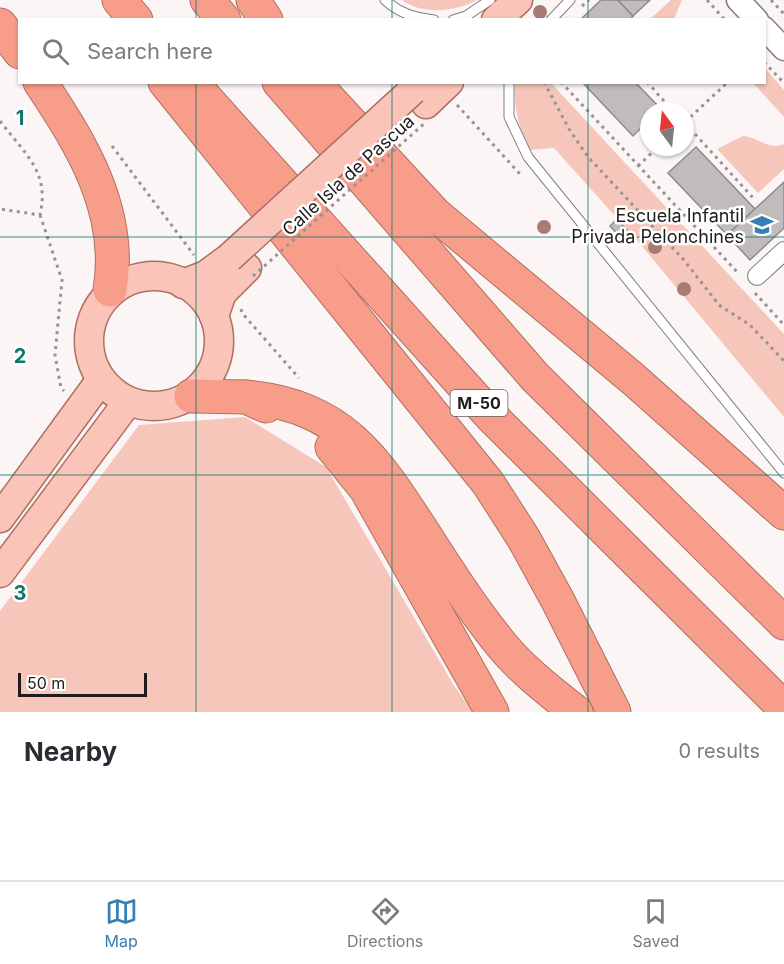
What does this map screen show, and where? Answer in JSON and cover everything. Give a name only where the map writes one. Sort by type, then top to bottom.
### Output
[{"type":"highway","points":[[109,0],[117,18]]},
{"type":"highway","points":[[119,0],[134,18]]},
{"type":"highway","points":[[207,0],[222,18]]},
{"type":"highway","points":[[253,0],[265,18]]},
{"type":"highway","points":[[0,25],[18,49]]},
{"type":"highway","points":[[41,84],[74,132],[91,165],[101,194],[114,267],[110,290]]},
{"type":"highway","points":[[167,84],[488,483],[524,539],[614,712]]},
{"type":"highway","name":"M-50","points":[[193,84],[491,416],[784,708]]},
{"type":"highway","points":[[281,84],[536,377],[784,623]]},
{"type":"highway","points":[[315,84],[435,214],[632,378],[784,513]]},
{"type":"highway","points":[[191,396],[246,397],[279,401],[330,423],[362,447],[386,475],[440,560],[496,639],[537,681],[576,712]]},
{"type":"highway","points":[[246,397],[320,435],[344,458],[366,489],[492,712]]},
{"type":"main road","points":[[498,18],[518,0]]},
{"type":"main road","points":[[518,18],[537,0]]},
{"type":"main road","name":"Calle Isla de Pascua","points":[[236,268],[431,97]]},
{"type":"main road","points":[[183,284],[206,275],[236,268]]},
{"type":"main road","points":[[214,316],[222,293],[236,268]]},
{"type":"main road","points":[[143,276],[175,279],[183,284],[201,295],[218,326],[220,347],[214,368],[191,396],[156,408],[128,403],[100,381],[87,347],[94,312],[110,290],[143,276]]},
{"type":"main road","points":[[0,518],[100,381]]},
{"type":"main road","points":[[0,573],[128,403]]},
{"type":"street","points":[[738,0],[755,18]]},
{"type":"street","points":[[766,29],[784,49]]},
{"type":"street","points":[[749,278],[784,251]]},
{"type":"lane","points":[[385,0],[397,10],[420,18]]},
{"type":"lane","points":[[460,18],[490,0]]},
{"type":"lane","points":[[553,18],[570,0]]},
{"type":"lane","points":[[509,84],[509,117],[528,157],[784,473]]},
{"type":"path","points":[[707,0],[723,18]]},
{"type":"path","points":[[771,0],[784,14]]},
{"type":"path","points":[[766,63],[784,83]]},
{"type":"path","points":[[545,84],[569,129],[588,157],[684,260],[718,305],[750,325],[784,361]]},
{"type":"path","points":[[563,84],[638,166],[749,278],[761,302],[784,325]]},
{"type":"path","points":[[648,84],[665,102]]},
{"type":"path","points":[[694,114],[726,84]]},
{"type":"path","points":[[112,146],[195,256],[236,268],[431,97],[520,174]]},
{"type":"path","points":[[0,121],[41,176],[45,195],[40,215],[62,280],[55,355],[61,388],[82,406]]},
{"type":"path","points":[[694,133],[755,200]]},
{"type":"path","points":[[638,166],[649,156]]},
{"type":"path","points":[[0,209],[40,215]]},
{"type":"path","points":[[240,306],[242,313],[299,378]]},
{"type":"shaded area","points":[[402,0],[477,0],[459,7],[429,10],[410,5]]},
{"type":"shaded area","points":[[671,0],[682,0],[674,18],[651,18]]},
{"type":"shaded area","points":[[766,69],[784,90],[784,117],[754,84],[766,84]]},
{"type":"shaded area","points":[[515,84],[552,84],[784,334],[784,417],[641,245],[554,148],[530,150],[522,134],[515,101]]},
{"type":"shaded area","points":[[743,136],[773,146],[784,144],[784,169],[758,193],[717,149]]},
{"type":"shaded area","points":[[245,417],[326,467],[453,684],[473,712],[0,712],[0,611],[139,425]]},
{"type":"building","points":[[601,0],[618,0],[633,16],[632,18],[582,18]]},
{"type":"building","points":[[618,0],[650,0],[633,16]]},
{"type":"building","points":[[584,84],[637,84],[654,102],[640,102],[640,129],[633,136]]},
{"type":"building","points":[[696,147],[755,209],[727,235],[668,173],[686,156],[694,156]]},
{"type":"building","points":[[784,182],[784,228],[750,260],[727,235]]},
{"type":"building","points":[[617,219],[627,230],[620,237],[610,226]]},
{"type":"place","name":"Escuela Infantil Privada Pelonchines","points":[[762,225]]}]
